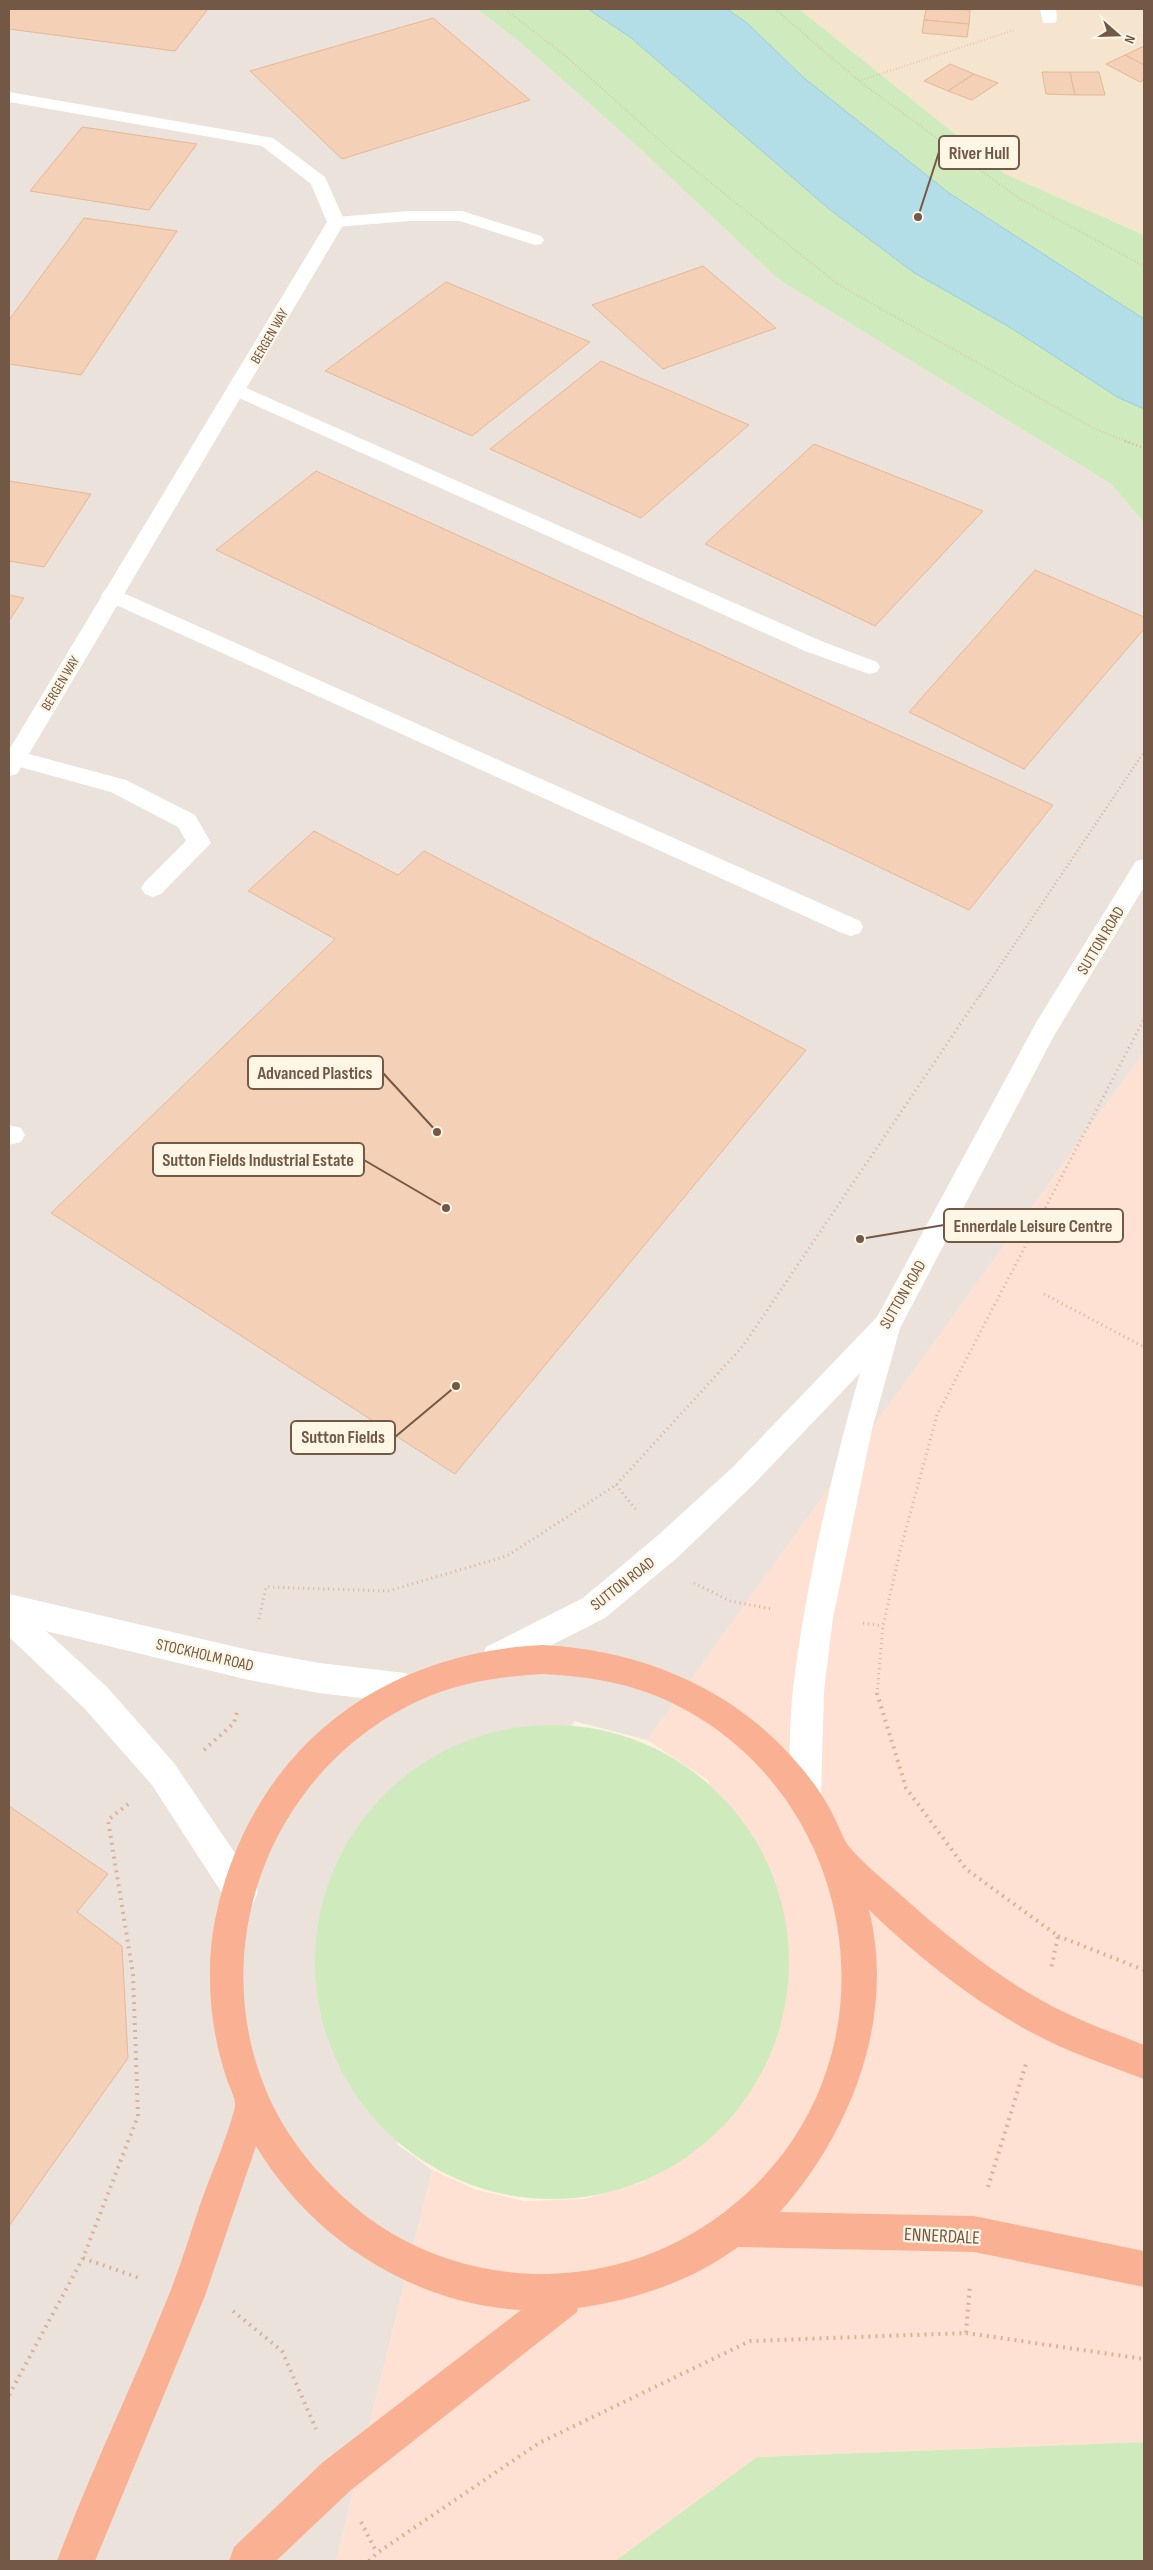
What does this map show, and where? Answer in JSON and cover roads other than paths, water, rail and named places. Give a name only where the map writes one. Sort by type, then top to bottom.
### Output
[{"type":"highway","points":[[584,1655],[670,1679],[745,1726],[806,1795],[835,1855],[856,1951],[848,2053],[807,2150],[736,2229],[656,2277],[564,2299],[465,2291],[375,2252],[302,2187],[253,2104],[229,1998],[241,1892],[277,1808],[333,1738],[405,1688],[497,1657],[584,1655]]},
{"type":"highway","points":[[835,1855],[904,1922],[966,1971],[1040,2019],[1144,2062]]},
{"type":"highway","points":[[76,2561],[187,2296],[253,2104]]},
{"type":"highway","name":"ENNERDALE","points":[[736,2229],[974,2234],[1144,2269]]},
{"type":"highway","points":[[248,2561],[337,2476],[564,2299]]},
{"type":"street","points":[[9,97],[267,142],[319,181],[336,222],[409,216],[462,216],[535,240]]},
{"type":"street","name":"BERGEN WAY","points":[[12,763],[336,222]]},
{"type":"street","points":[[237,390],[813,646],[869,667]]},
{"type":"street","points":[[112,595],[851,927]]},
{"type":"street","points":[[12,763],[118,786],[187,821],[199,843],[152,888]]},
{"type":"street","name":"SUTTON ROAD","points":[[497,1657],[594,1608],[667,1547],[743,1476],[887,1325],[1046,1028],[1144,867]]},
{"type":"street","points":[[806,1795],[808,1690],[818,1618],[858,1430],[887,1325]]},
{"type":"street","name":"STOCKHOLM ROAD","points":[[9,1608],[249,1665],[319,1678],[405,1688]]},
{"type":"street","points":[[9,1617],[96,1698],[163,1774],[241,1892]]},
{"type":"water","points":[[588,9],[727,9],[747,23],[804,78],[949,193],[1144,319],[1144,409],[1117,397],[1011,328],[913,272],[829,209],[630,37]]},
{"type":"place","name":"River Hull","points":[[918,217]]},
{"type":"place","name":"Advanced Plastics","points":[[437,1132]]},
{"type":"place","name":"Sutton Fields Industrial Estate","points":[[446,1208]]},
{"type":"place","name":"Ennerdale Leisure Centre","points":[[860,1239]]},
{"type":"place","name":"Sutton Fields","points":[[456,1386]]}]
